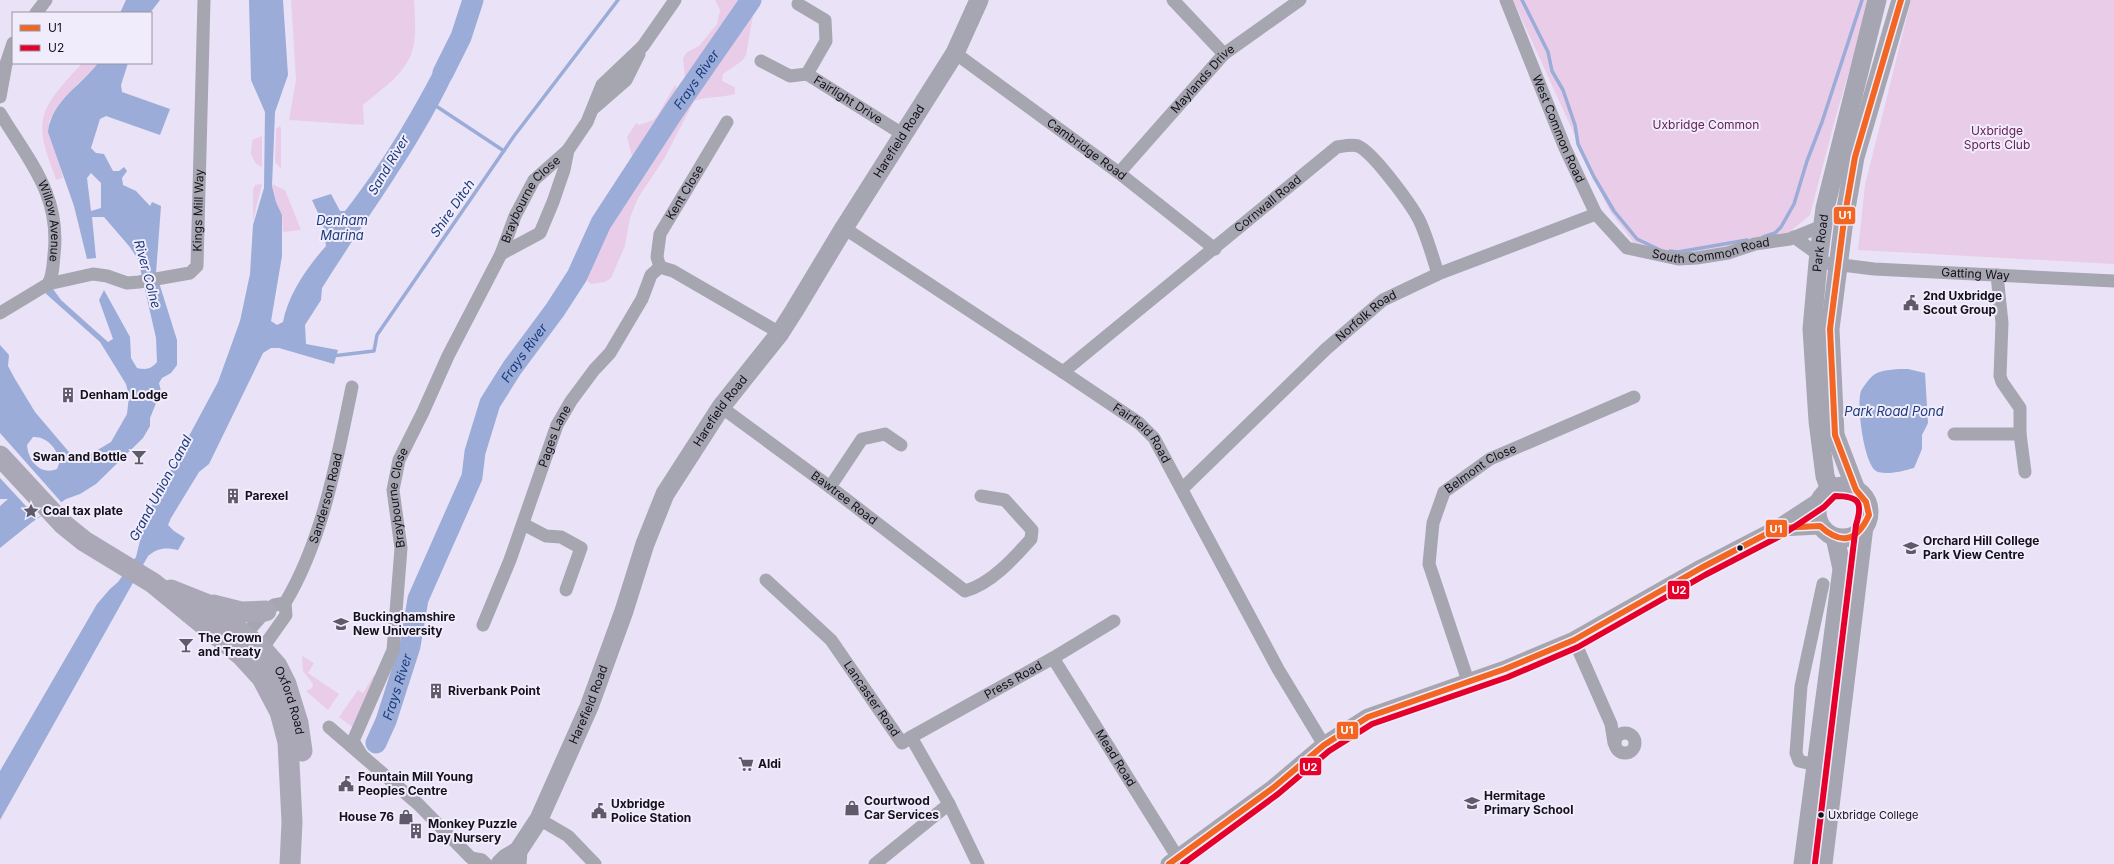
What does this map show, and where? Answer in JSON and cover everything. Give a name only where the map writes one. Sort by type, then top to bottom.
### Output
[{"type":"main road","name":"Harefield Road","points":[[500,864],[506,858],[518,857],[539,819],[589,707],[621,619],[645,544],[664,494],[721,407],[780,333],[954,53],[979,0]]},
{"type":"main road","name":"Park Road","points":[[1824,495],[1825,476],[1818,421],[1812,329],[1817,285],[1818,258],[1825,208],[1877,0]]},
{"type":"main road","name":"Park Road","points":[[1856,490],[1835,436],[1830,329],[1838,265],[1856,156],[1901,0]]},
{"type":"main road","name":"Oxford Road","points":[[0,456],[52,512],[74,532],[100,551],[153,583],[241,655],[266,684],[280,712],[288,742],[292,822],[290,864]]},
{"type":"main road","points":[[1840,486],[1856,490],[1864,497],[1868,506],[1869,515],[1858,534],[1851,537],[1836,537],[1828,534],[1820,526],[1817,514],[1824,495],[1840,486]]},
{"type":"main road","points":[[1823,864],[1864,526]]},
{"type":"main road","points":[[1803,864],[1842,569],[1836,537]]},
{"type":"main road","name":"Oxford Road","points":[[153,583],[206,604],[262,649],[280,671],[286,684],[298,723],[302,750],[304,864]]},
{"type":"main road","points":[[206,604],[241,612],[276,607]]},
{"type":"street","points":[[37,12],[46,0]]},
{"type":"street","name":"Kings Mill Way","points":[[48,284],[93,274],[107,276],[128,283],[139,282],[190,273],[197,266],[204,0]]},
{"type":"street","name":"Braybourne Close","points":[[360,754],[354,741],[393,650],[401,548],[393,490],[399,460],[423,412],[448,356],[501,254],[515,216],[534,180],[568,150],[587,122],[592,109],[626,80],[643,46],[675,0]]},
{"type":"street","points":[[1173,0],[1224,54]]},
{"type":"street","name":"Maylands Drive","points":[[1119,173],[1224,54],[1300,0]]},
{"type":"street","name":"West Common Road","points":[[1506,0],[1565,148],[1596,214],[1627,248]]},
{"type":"street","name":"Fairlight Drive","points":[[798,4],[825,20],[826,41],[807,74],[904,135]]},
{"type":"street","points":[[0,97],[6,64],[12,47]]},
{"type":"street","name":"Cambridge Road","points":[[954,53],[1119,173],[1215,249]]},
{"type":"street","points":[[762,61],[790,76],[807,74]]},
{"type":"street","name":"Willow Avenue","points":[[0,114],[36,171],[47,192],[54,215],[54,251],[51,278],[48,284]]},
{"type":"street","name":"Kent Close","points":[[660,267],[657,257],[660,234],[727,122]]},
{"type":"street","name":"Cornwall Road","points":[[1063,372],[1215,249],[1337,147],[1357,146],[1366,150],[1407,201],[1421,224],[1438,274]]},
{"type":"street","name":"Braybourne Close","points":[[501,254],[540,233],[564,170],[568,150]]},
{"type":"street","name":"Norfolk Road","points":[[1182,489],[1326,349],[1383,300],[1438,274],[1596,214]]},
{"type":"street","name":"South Common Road","points":[[1627,248],[1678,259],[1697,258],[1728,253],[1755,244],[1794,237],[1822,226]]},
{"type":"street","name":"Fairfield Road","points":[[844,228],[1139,423],[1154,438],[1278,670],[1324,745]]},
{"type":"street","points":[[1794,237],[1818,258]]},
{"type":"street","name":"Gatting Way","points":[[1818,258],[1838,265],[1874,269],[2114,281]]},
{"type":"street","points":[[660,267],[673,271],[780,333]]},
{"type":"street","name":"Pages Lane","points":[[483,625],[523,524],[557,425],[571,401],[594,370],[610,354],[642,299],[651,275],[660,267]]},
{"type":"street","points":[[1997,275],[2002,323],[2000,376],[2002,382],[2020,408],[2020,434],[2025,472]]},
{"type":"street","points":[[0,313],[48,284]]},
{"type":"street","name":"Sanderson Road","points":[[276,607],[299,580],[310,555],[335,465],[352,387]]},
{"type":"street","name":"Belmont Close","points":[[1468,681],[1429,564],[1432,523],[1444,492],[1490,459],[1634,397]]},
{"type":"street","name":"Bawtree Road","points":[[721,407],[830,487],[965,591],[972,589],[992,577],[1031,539],[1032,530],[1005,500],[982,496]]},
{"type":"street","points":[[830,487],[862,439],[885,434],[901,445]]},
{"type":"street","points":[[1954,434],[2020,434]]},
{"type":"street","points":[[1174,861],[1273,788],[1324,745],[1368,717],[1540,656],[1574,640],[1701,568],[1778,528],[1824,495]]},
{"type":"street","points":[[523,524],[546,536],[561,536],[581,548],[566,590]]},
{"type":"street","points":[[1778,528],[1820,526]]},
{"type":"street","name":"Lancaster Road","points":[[766,580],[831,640],[902,743],[911,737],[949,804],[978,864]]},
{"type":"street","points":[[1816,765],[1799,761],[1796,753],[1800,686],[1823,584]]},
{"type":"street","points":[[276,607],[286,615],[262,649],[241,655],[245,635],[276,607]]},
{"type":"street","name":"Press Road","points":[[911,737],[1054,658],[1114,621]]},
{"type":"street","points":[[1574,640],[1611,724],[1614,743],[1619,752],[1630,752],[1635,742],[1628,734],[1611,724]]},
{"type":"street","name":"Mead Road","points":[[1054,658],[1174,861]]},
{"type":"street","points":[[329,727],[418,804],[471,861],[482,860],[486,864]]},
{"type":"street","points":[[1614,743],[1618,735],[1628,734]]},
{"type":"street","points":[[875,864],[949,804]]},
{"type":"street","points":[[539,819],[568,836],[595,864]]},
{"type":"green space","points":[[291,0],[414,0],[415,39],[411,54],[404,68],[399,74],[363,105],[364,125],[289,120],[296,80]]},
{"type":"green space","points":[[715,0],[758,0],[755,4],[746,55],[742,61],[723,74],[722,81],[735,87],[735,94],[704,98],[694,101],[664,159],[638,198],[630,218],[625,246],[611,278],[605,282],[591,284],[586,280],[580,262],[585,249],[603,227],[629,170],[632,157],[627,137],[636,123],[639,125],[653,120],[657,116],[675,85],[677,89],[685,78],[683,58],[687,52],[699,46],[717,24],[720,10]]},
{"type":"green space","name":"Uxbridge Common","points":[[1513,0],[1870,0],[1836,116],[1810,215],[1780,240],[1697,258],[1634,243],[1609,210]]},
{"type":"green space","name":"Uxbridge Sports Club","points":[[1911,0],[2114,0],[2114,264],[1858,250],[1865,185]]},
{"type":"green space","points":[[81,64],[97,64],[90,74],[78,83],[49,121],[63,178],[56,180],[48,158],[42,134],[42,127],[45,112],[49,104],[65,82]]},
{"type":"green space","points":[[280,126],[281,169],[275,162],[276,129]]},
{"type":"green space","points":[[262,136],[262,167],[256,164],[251,154],[252,140]]},
{"type":"green space","points":[[262,184],[253,221],[253,190],[255,185]]},
{"type":"green space","points":[[272,184],[285,190],[301,230],[283,232],[282,215],[276,202]]},
{"type":"green space","points":[[302,656],[314,663],[308,673],[339,694],[328,710],[306,691],[312,688],[313,684],[303,671]]},
{"type":"green space","points":[[374,675],[377,676],[355,729],[339,717],[358,690],[363,693]]},
{"type":"water","points":[[126,0],[160,0],[151,12],[120,12]]},
{"type":"water","name":"Denham Marina","points":[[249,0],[283,0],[288,75],[275,112],[272,186],[276,202],[282,215],[282,256],[271,321],[277,325],[283,322],[289,302],[305,272],[326,246],[323,224],[312,200],[331,194],[340,211],[345,211],[400,131],[425,88],[447,45],[464,51],[434,113],[398,172],[322,288],[321,300],[305,325],[306,344],[338,350],[334,364],[279,348],[271,348],[263,353],[209,464],[199,472],[168,525],[185,538],[178,550],[162,549],[155,551],[148,556],[0,820],[0,771],[97,604],[118,582],[136,557],[146,516],[218,382],[240,321],[250,274],[253,225],[264,188],[265,112],[251,80]]},
{"type":"water","name":"River Colne","points":[[97,64],[128,64],[121,85],[122,92],[170,109],[160,135],[106,116],[100,119],[91,148],[96,153],[104,154],[113,171],[119,171],[124,167],[127,171],[122,178],[123,185],[136,191],[150,206],[152,202],[161,206],[156,273],[177,340],[177,365],[171,373],[162,378],[159,383],[161,391],[150,418],[150,426],[143,438],[96,484],[80,494],[66,499],[31,523],[0,548],[0,506],[8,499],[0,499],[0,345],[9,355],[8,366],[35,412],[69,452],[73,459],[79,461],[111,442],[127,414],[129,396],[126,384],[100,342],[44,292],[53,289],[61,300],[108,342],[113,339],[99,300],[104,290],[130,337],[131,358],[137,368],[148,368],[157,362],[156,338],[138,259],[104,217],[92,217],[96,258],[87,259],[74,206],[48,132],[55,111],[68,94]],"holes":[[[91,173],[101,183],[101,208],[91,211],[87,178]],[[33,437],[38,437],[51,444],[59,456],[60,461],[57,469],[51,471],[45,470],[40,468],[32,461],[27,445]]]},
{"type":"water","name":"Park Road Pond","points":[[1896,369],[1908,369],[1925,373],[1928,423],[1922,435],[1922,449],[1914,468],[1891,473],[1878,472],[1873,468],[1869,460],[1862,435],[1860,421],[1861,391],[1869,379],[1879,372]]},
{"type":"water","points":[[380,719],[392,723],[382,746],[371,741]]},
{"type":"pier","points":[[0,433],[62,503],[37,518],[0,478]]},
{"type":"waterway","name":"Sand River","points":[[443,73],[461,37],[473,0]]},
{"type":"waterway","name":"Shire Ditch","points":[[332,356],[374,351],[377,335],[514,136],[618,0]]},
{"type":"waterway","name":"Frays River","points":[[376,743],[386,721],[410,646],[418,599],[472,477],[475,452],[490,403],[512,368],[555,310],[577,276],[601,223],[674,111],[751,0]]},
{"type":"waterway","points":[[1522,0],[1548,52],[1552,71],[1563,90],[1575,125],[1578,144],[1594,177],[1614,211],[1637,239],[1660,250]]},
{"type":"waterway","points":[[1763,237],[1775,233],[1781,227],[1794,204],[1807,161],[1822,122],[1862,0]]},
{"type":"waterway","points":[[433,104],[504,151]]},
{"type":"waterway","points":[[1670,251],[1678,252],[1747,240]]},
{"type":"transit line","name":"U1","points":[[1169,864],[1273,788],[1324,745],[1368,717],[1505,669],[1574,640],[1701,568],[1778,528],[1820,526],[1835,536],[1842,538],[1848,538],[1859,530],[1869,515],[1866,502],[1856,490],[1835,435],[1830,329],[1844,220],[1855,157],[1901,0]]},
{"type":"transit line","name":"U2","points":[[1183,864],[1278,794],[1329,751],[1372,724],[1508,677],[1578,647],[1705,575],[1782,535],[1824,507],[1835,496],[1843,496],[1850,497],[1858,502],[1859,511],[1856,525],[1815,863]]},
{"type":"place","name":"2nd Uxbridge Scout Group","points":[[1911,303]]},
{"type":"place","name":"Denham Lodge","points":[[68,395]]},
{"type":"place","name":"Swan and Bottle","points":[[139,457]]},
{"type":"place","name":"Parexel","points":[[233,496]]},
{"type":"place","name":"Coal tax plate","points":[[31,511]]},
{"type":"place","name":"Orchard Hill College Park View Centre","points":[[1911,548]]},
{"type":"place","name":"Buckinghamshire New University","points":[[341,624]]},
{"type":"place","name":"The Crown and Treaty","points":[[186,645]]},
{"type":"place","name":"Riverbank Point","points":[[436,691]]},
{"type":"place","name":"Aldi","points":[[746,764]]},
{"type":"place","name":"Fountain Mill Young Peoples Centre","points":[[346,784]]},
{"type":"place","name":"Hermitage Primary School","points":[[1472,803]]},
{"type":"place","name":"Courtwood Car Services","points":[[852,808]]},
{"type":"place","name":"Uxbridge Police Station","points":[[599,811]]},
{"type":"place","name":"Uxbridge College","points":[[1821,815]]},
{"type":"place","name":"House 76","points":[[406,817]]},
{"type":"place","name":"Monkey Puzzle Day Nursery","points":[[416,831]]},
{"type":"water label","name":"Grand Union Canal","points":[[160,488]]}]
